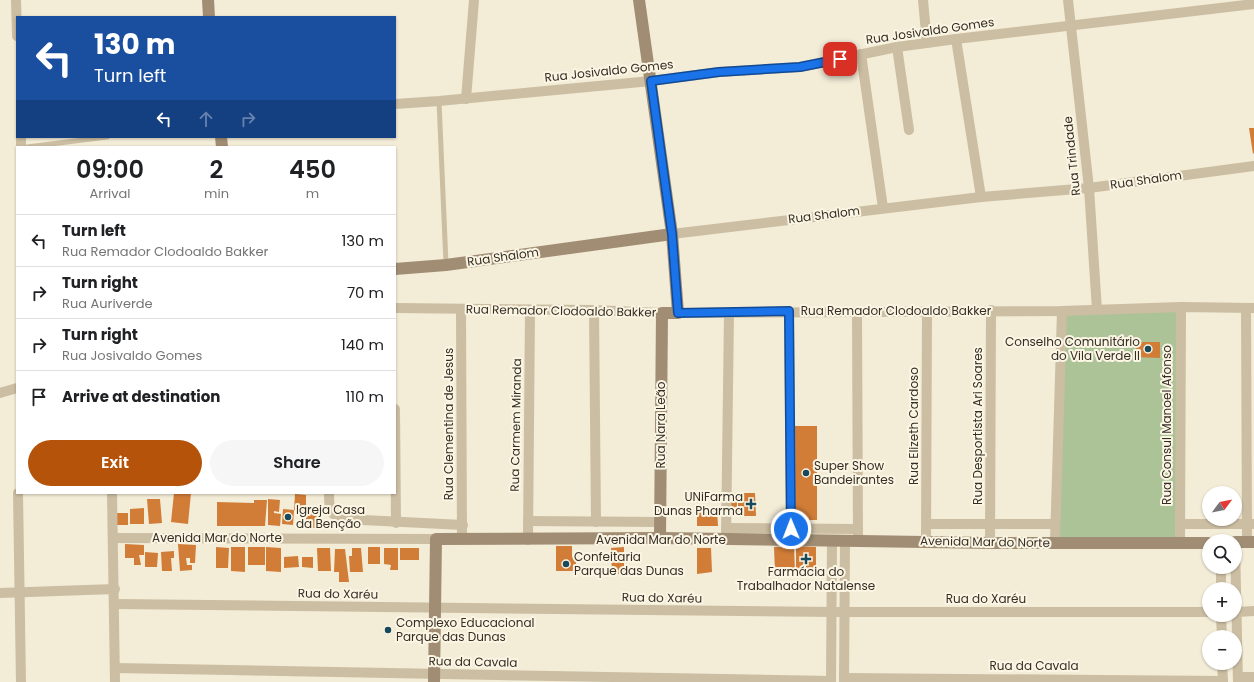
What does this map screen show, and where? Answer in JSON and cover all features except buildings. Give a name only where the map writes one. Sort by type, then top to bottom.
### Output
[{"type":"street","points":[[16,0],[16,16]]},
{"type":"street","points":[[208,0],[209,16]]},
{"type":"street","points":[[466,99],[474,0]]},
{"type":"street","points":[[639,0],[672,234],[678,313]]},
{"type":"street","points":[[923,0],[927,43]]},
{"type":"street","name":"Rua Trindade","points":[[1068,0],[1089,188],[1097,310]]},
{"type":"street","name":"Rua Josivaldo Gomes","points":[[396,104],[466,99],[651,81],[719,72],[800,67],[897,47],[1254,4]]},
{"type":"street","points":[[956,39],[981,197]]},
{"type":"street","points":[[897,47],[909,130]]},
{"type":"street","points":[[861,54],[883,208]]},
{"type":"street","name":"Rua Shalom","points":[[396,269],[446,265],[672,234],[883,208],[981,197],[1089,188],[1254,166]]},
{"type":"street","name":"Rua Remador Clodoaldo Bakker","points":[[396,308],[729,313],[789,311],[1062,311],[1250,308]]},
{"type":"street","name":"Rua Consul Manoel Afonso","points":[[1180,542],[1181,308]]},
{"type":"street","points":[[1240,582],[1243,542],[1250,524],[1250,308]]},
{"type":"street","name":"Rua Clementina de Jesus","points":[[461,309],[462,540]]},
{"type":"street","name":"Rua Carmem Miranda","points":[[528,540],[530,310]]},
{"type":"street","points":[[594,310],[596,522]]},
{"type":"street","name":"Rua Desportista Ari Soares","points":[[990,542],[991,310]]},
{"type":"street","points":[[789,311],[791,535],[858,535],[857,312]]},
{"type":"street","name":"Rua Elizeth Cardoso","points":[[926,541],[927,311]]},
{"type":"street","points":[[1055,542],[1062,311]]},
{"type":"street","name":"Rua Nara Leão","points":[[660,538],[662,312]]},
{"type":"street","points":[[726,534],[729,313]]},
{"type":"street","points":[[0,393],[16,388]]},
{"type":"street","points":[[18,494],[18,592],[21,682]]},
{"type":"street","points":[[112,494],[115,604],[115,682]]},
{"type":"street","points":[[396,494],[396,523]]},
{"type":"street","points":[[328,498],[332,514],[343,520],[463,525]]},
{"type":"street","points":[[528,521],[660,522]]},
{"type":"street","points":[[927,524],[1055,524]]},
{"type":"street","points":[[1180,524],[1250,524]]},
{"type":"street","name":"Avenida Mar do Norte","points":[[113,538],[259,537],[528,540],[660,538],[726,534],[791,535],[832,541],[845,541],[858,535],[926,541],[1202,543]]},
{"type":"street","points":[[434,678],[436,539]]},
{"type":"street","points":[[831,682],[832,541]]},
{"type":"street","points":[[844,680],[845,541]]},
{"type":"street","points":[[0,593],[114,589]]},
{"type":"street","name":"Rua do Xaréu","points":[[115,604],[435,609],[832,612],[1202,612]]},
{"type":"street","points":[[1242,612],[1254,611]]},
{"type":"street","points":[[1237,622],[1238,680],[1254,677]]},
{"type":"street","name":"Rua da Cavala","points":[[115,668],[434,678],[831,682]]},
{"type":"street","points":[[1222,670],[1223,681]]},
{"type":"street","name":"Rua da Cavala","points":[[844,680],[1223,681]]},
{"type":"lane","points":[[439,101],[446,265]]},
{"type":"lane","points":[[35,146],[100,138]]},
{"type":"green space","points":[[1181,307],[1175,542],[1055,539],[1062,311]]},
{"type":"place","name":"Conselho Comunitário do Vila Verde II","points":[[1148,349]]},
{"type":"place","name":"Super Show Bandeirantes","points":[[806,473]]},
{"type":"place","name":"UNiFarma Dunas Pharma","points":[[751,504]]},
{"type":"place","name":"Igreja Casa da Benção","points":[[288,517]]},
{"type":"place","name":"Farmácia do Trabalhador Natalense","points":[[806,559]]},
{"type":"place","name":"Confeitaria Parque das Dunas","points":[[566,564]]},
{"type":"place","name":"Complexo Educacional Parque das Dunas","points":[[388,630]]},
{"type":"route","points":[[791,529],[789,311],[678,313],[672,234],[651,81],[719,72],[800,67],[840,59]]}]
